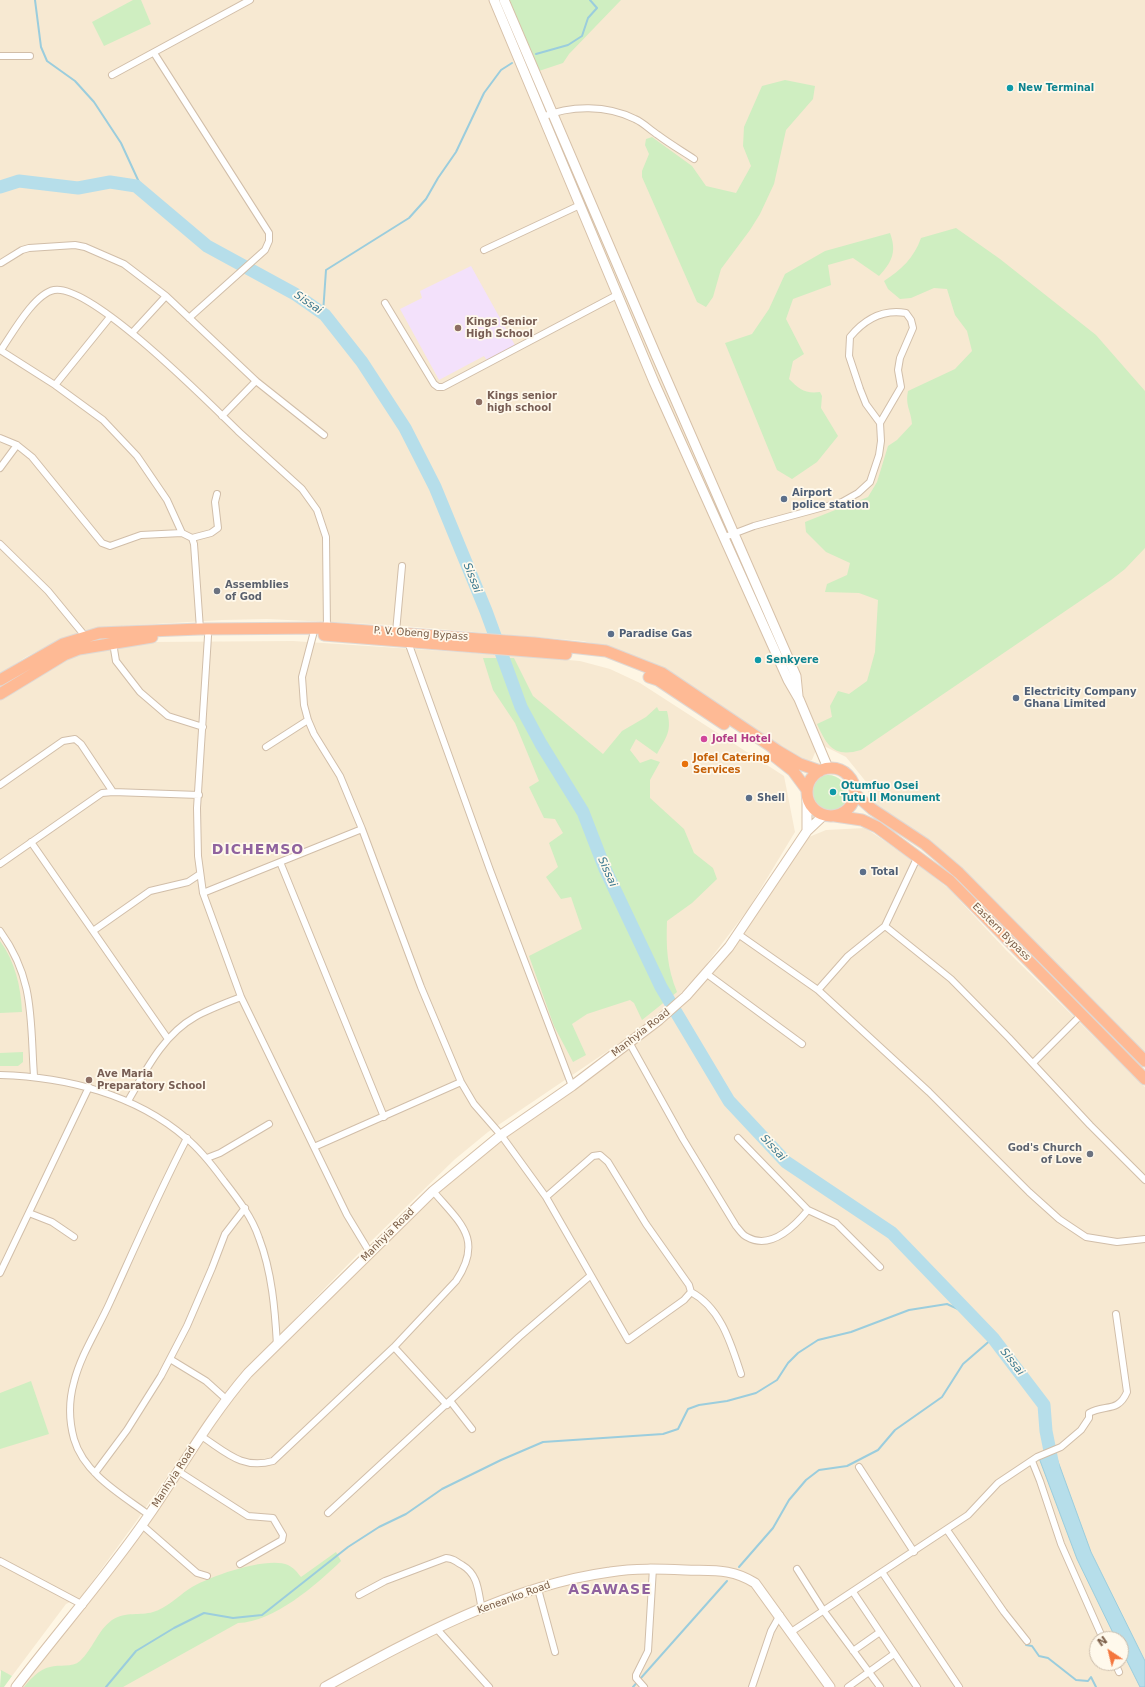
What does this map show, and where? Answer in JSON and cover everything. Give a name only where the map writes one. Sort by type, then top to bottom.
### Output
[{"type":"highway","name":"P. V. Obeng Bypass","points":[[0,694],[64,655],[79,649],[112,642],[154,637],[204,633],[313,635],[327,632],[408,642],[491,644]]},
{"type":"highway","name":"P. V. Obeng Bypass","points":[[0,680],[63,644],[85,636],[99,633],[396,632],[491,644],[606,651],[662,673],[778,751],[800,764],[824,769]]},
{"type":"highway","name":"P. V. Obeng Bypass","points":[[504,645],[604,658],[658,680],[783,762],[793,771],[807,794]]},
{"type":"highway","points":[[835,768],[845,772],[852,780],[855,794],[852,804],[845,811],[830,815],[814,808],[807,794],[812,776],[824,769],[835,768]]},
{"type":"highway","name":"Eastern Bypass","points":[[855,794],[872,809],[925,844],[959,873],[1145,1061]]},
{"type":"highway","name":"Eastern Bypass","points":[[830,815],[862,820],[872,825],[918,856],[950,881],[1145,1079]]},
{"type":"street","points":[[112,75],[250,0]]},
{"type":"street","points":[[494,0],[654,382],[788,680],[799,699],[824,769]]},
{"type":"street","points":[[504,0],[643,326],[796,676],[799,699]]},
{"type":"street","points":[[154,52],[269,234],[269,241],[265,250],[189,318]]},
{"type":"street","points":[[0,56],[30,56]]},
{"type":"street","points":[[542,117],[553,112],[566,109],[592,108],[626,115],[637,120],[694,159]]},
{"type":"street","points":[[484,250],[580,205]]},
{"type":"street","points":[[1,263],[22,250],[29,248],[75,245],[85,246],[124,264],[166,296],[256,381],[324,435]]},
{"type":"street","points":[[182,533],[167,500],[137,456],[103,420],[55,385],[0,350],[32,306],[46,293],[55,290],[76,294],[132,333],[146,344],[302,489],[317,510],[326,537],[327,632]]},
{"type":"street","points":[[385,303],[434,384],[438,387],[443,387],[617,295]]},
{"type":"street","points":[[132,333],[166,296]]},
{"type":"street","points":[[724,537],[754,526],[842,502],[858,493],[870,482],[881,441],[880,424],[866,404],[860,389],[849,356],[850,337],[868,320],[896,311],[906,313],[911,320],[913,328],[900,358],[898,370],[901,387],[880,424]]},
{"type":"street","points":[[55,385],[110,317]]},
{"type":"street","points":[[222,416],[256,381]]},
{"type":"street","points":[[0,438],[16,445],[32,457],[102,543],[110,546],[141,536],[182,533],[192,538],[212,533],[218,528],[215,502],[217,494]]},
{"type":"street","points":[[0,468],[16,445]]},
{"type":"street","points":[[192,538],[194,544],[204,633],[203,727],[199,795],[198,856],[202,892],[241,997],[347,1215],[370,1253]]},
{"type":"street","points":[[0,544],[48,591],[85,636]]},
{"type":"street","points":[[396,632],[402,566]]},
{"type":"street","points":[[313,635],[302,677],[304,705],[308,720],[314,734],[340,776],[362,829],[420,987],[461,1082],[474,1104],[501,1135],[546,1197],[628,1340],[684,1300],[691,1292]]},
{"type":"street","points":[[112,642],[116,661],[140,692],[168,716],[203,727]]},
{"type":"street","points":[[408,642],[490,870],[572,1086]]},
{"type":"street","points":[[266,747],[308,720]]},
{"type":"street","points":[[0,785],[63,741],[75,739],[81,744],[113,792]]},
{"type":"street","points":[[0,864],[102,793],[113,792],[199,795]]},
{"type":"street","points":[[806,831],[807,794]]},
{"type":"street","name":"Manhyia Road","points":[[16,1687],[45,1649],[83,1605],[149,1515],[226,1399],[248,1373],[433,1191],[501,1135],[572,1086],[659,1020],[686,996],[707,974],[738,934],[806,831],[830,815]]},
{"type":"street","points":[[202,892],[362,829]]},
{"type":"street","points":[[31,842],[168,1039]]},
{"type":"street","points":[[818,990],[848,956],[885,926],[918,856]]},
{"type":"street","points":[[280,862],[384,1117]]},
{"type":"street","points":[[93,931],[150,891],[188,882],[200,874]]},
{"type":"street","points":[[885,926],[952,979],[1090,1125],[1145,1180]]},
{"type":"street","points":[[0,931],[14,954],[26,982],[29,994],[34,1076]]},
{"type":"street","points":[[738,934],[818,990],[929,1092],[1029,1192],[1059,1219],[1086,1238],[1117,1242],[1145,1239]]},
{"type":"street","points":[[707,974],[802,1044]]},
{"type":"street","points":[[128,1101],[152,1061],[168,1039],[194,1017],[241,997]]},
{"type":"street","points":[[1033,1063],[1082,1014]]},
{"type":"street","points":[[629,1042],[691,1151],[736,1226],[746,1237],[758,1241],[770,1240],[792,1227],[808,1210]]},
{"type":"street","points":[[0,1075],[34,1076],[89,1087],[128,1101],[170,1124],[187,1138],[207,1158],[245,1208],[259,1236],[270,1284],[277,1345]]},
{"type":"street","points":[[314,1147],[461,1082]]},
{"type":"street","points":[[0,1273],[89,1087]]},
{"type":"street","points":[[207,1158],[220,1153],[269,1124]]},
{"type":"street","points":[[149,1515],[108,1486],[95,1473],[81,1454],[74,1440],[70,1411],[74,1383],[84,1354],[109,1304],[167,1177],[187,1138]]},
{"type":"street","points":[[738,1138],[808,1210],[836,1223],[880,1267]]},
{"type":"street","points":[[546,1197],[593,1156],[600,1155],[608,1162],[646,1224],[689,1285],[691,1292],[701,1297],[722,1324],[732,1346],[741,1374]]},
{"type":"street","points":[[201,1436],[241,1462],[261,1465],[274,1461],[394,1347],[456,1281],[464,1270],[468,1256],[469,1242],[466,1233],[433,1191]]},
{"type":"street","points":[[95,1473],[126,1430],[161,1376],[187,1326],[225,1234],[245,1208]]},
{"type":"street","points":[[30,1213],[52,1222],[74,1237]]},
{"type":"street","points":[[328,1513],[519,1337],[590,1276]]},
{"type":"street","points":[[791,1632],[968,1515],[998,1483],[1035,1459],[1061,1447],[1081,1430],[1089,1418],[1089,1413],[1095,1410],[1116,1407],[1124,1399],[1127,1392],[1116,1314]]},
{"type":"street","points":[[394,1347],[449,1403],[472,1429]]},
{"type":"street","points":[[170,1359],[206,1381],[226,1399]]},
{"type":"street","points":[[1035,1459],[1040,1481],[1061,1544],[1100,1631]]},
{"type":"street","points":[[858,1467],[914,1552]]},
{"type":"street","points":[[178,1471],[243,1514],[248,1516],[270,1517],[276,1522],[283,1535],[282,1540],[240,1564]]},
{"type":"street","points":[[142,1525],[197,1573],[207,1576]]},
{"type":"street","points":[[947,1530],[1004,1612],[1027,1641]]},
{"type":"street","points":[[359,1595],[384,1581],[446,1558],[455,1559],[468,1568],[475,1576],[482,1610]]},
{"type":"street","points":[[0,1561],[83,1605]]},
{"type":"street","points":[[640,1682],[648,1651],[653,1568]]},
{"type":"street","name":"Keneanko Road","points":[[325,1687],[436,1628],[538,1589],[553,1584],[610,1572],[653,1568],[729,1571],[742,1574],[755,1583],[780,1615],[830,1687]]},
{"type":"street","points":[[797,1569],[823,1610],[868,1673],[880,1687]]},
{"type":"street","points":[[882,1572],[959,1687]]},
{"type":"street","points":[[538,1589],[556,1652]]},
{"type":"street","points":[[853,1592],[917,1687]]},
{"type":"street","points":[[752,1687],[771,1631],[780,1615]]},
{"type":"street","points":[[436,1628],[489,1687]]},
{"type":"street","points":[[853,1651],[880,1632]]},
{"type":"street","points":[[848,1687],[894,1654]]},
{"type":"shaded area","points":[[0,0],[1145,0],[1145,1055],[1001,914],[869,801],[867,783],[846,757],[824,746],[816,750],[812,760],[805,762],[603,646],[583,641],[391,625],[267,619],[222,620],[121,626],[85,631],[52,644],[26,657],[0,674]]},
{"type":"shaded area","name":"Kings Senior High School","points":[[471,266],[516,347],[488,362],[484,356],[439,380],[400,309],[422,298],[420,291]]},
{"type":"shaded area","points":[[293,641],[580,661],[610,669],[640,683],[784,776],[795,832],[749,908],[702,970],[675,999],[630,1036],[488,1132],[454,1160],[362,1250],[251,1364],[223,1396],[135,1523],[81,1597],[66,1604],[12,1676],[0,1671],[0,696],[82,652],[152,642]]},
{"type":"shaded area","points":[[865,828],[909,857],[949,889],[1006,950],[1145,1087],[1145,1687],[21,1687],[45,1653],[89,1603],[135,1541],[233,1398],[255,1372],[446,1185],[488,1149],[682,1004],[715,971],[741,937],[809,837],[826,830]]},
{"type":"green space","points":[[133,0],[141,0],[151,24],[104,46],[92,22]]},
{"type":"green space","points":[[508,0],[621,0],[569,54],[563,63],[539,71]]},
{"type":"green space","points":[[785,80],[815,86],[813,99],[786,130],[774,184],[760,214],[721,269],[713,297],[706,307],[697,302],[642,177],[642,171],[649,154],[645,145],[646,139],[652,137],[692,166],[706,186],[736,193],[751,166],[743,146],[744,127],[762,86]]},
{"type":"green space","points":[[956,228],[1000,259],[1096,335],[1145,391],[1145,548],[1125,569],[1111,580],[861,750],[852,752],[838,751],[828,744],[817,724],[832,717],[830,706],[838,691],[849,694],[867,681],[875,652],[878,600],[859,593],[825,592],[827,584],[847,575],[850,563],[826,552],[806,532],[805,522],[868,497],[877,482],[888,446],[897,440],[912,424],[907,401],[908,391],[955,369],[972,351],[967,331],[955,315],[947,289],[934,288],[911,298],[900,299],[888,289],[884,281],[906,263],[915,252],[921,238]]},
{"type":"green space","points":[[890,233],[893,246],[892,256],[887,266],[879,276],[853,258],[828,265],[831,285],[793,299],[786,319],[804,354],[793,361],[789,379],[803,390],[820,392],[822,396],[821,408],[838,436],[817,462],[792,479],[777,470],[725,343],[752,334],[769,309],[785,274],[825,251]]},
{"type":"green space","points":[[483,658],[514,658],[533,696],[603,754],[622,731],[646,717],[657,707],[659,711],[667,711],[669,729],[657,754],[636,739],[630,750],[640,763],[651,759],[660,762],[650,780],[650,798],[684,829],[694,853],[713,868],[717,879],[692,903],[667,921],[668,957],[671,974],[677,992],[642,1020],[634,1003],[630,1000],[587,1014],[572,1024],[586,1055],[573,1062],[554,1026],[529,956],[582,929],[571,897],[561,899],[546,877],[558,867],[549,843],[563,833],[555,819],[544,818],[529,787],[539,781],[515,723],[493,690]]},
{"type":"green space","points":[[828,775],[841,781],[847,794],[841,807],[828,813],[815,807],[809,794],[815,781]]},
{"type":"green space","points":[[0,941],[10,957],[19,984],[22,1012],[0,1013]]},
{"type":"green space","points":[[23,1052],[23,1062],[18,1066],[0,1066],[0,1053]]},
{"type":"green space","points":[[31,1381],[49,1434],[0,1449],[0,1393]]},
{"type":"green space","points":[[336,1552],[341,1561],[294,1601],[266,1616],[252,1621],[238,1623],[123,1687],[24,1687],[29,1681],[46,1668],[69,1665],[80,1661],[102,1629],[117,1617],[153,1612],[167,1605],[198,1584],[237,1569],[252,1565],[278,1563],[288,1565],[301,1577]]},
{"type":"green space","points":[[1,1670],[12,1676],[4,1687],[0,1687]]},
{"type":"water","points":[[1055,1453],[1091,1552],[1145,1661],[1145,1687],[1140,1687],[1129,1665],[1129,1631],[1112,1631],[1077,1559],[1039,1458]]},
{"type":"waterway","points":[[35,0],[41,47],[47,61],[75,81],[94,102],[121,143],[144,193]]},
{"type":"waterway","points":[[536,54],[568,45],[582,36],[588,18],[597,8],[590,0]]},
{"type":"waterway","points":[[323,313],[326,270],[409,218],[426,199],[456,152],[484,93],[501,70],[512,63]]},
{"type":"waterway","name":"Sissai","points":[[0,187],[19,181],[78,188],[110,182],[136,186],[207,246],[295,294],[325,315],[362,362],[405,428],[435,487],[486,611],[521,707],[541,744],[583,812],[605,869],[661,987],[729,1101],[786,1162],[892,1233],[993,1338],[1044,1405],[1046,1431],[1053,1466]]},
{"type":"waterway","points":[[106,1687],[136,1651],[174,1628],[204,1613],[233,1618],[262,1615],[348,1547],[379,1527],[406,1514],[442,1489],[501,1460],[543,1442],[663,1434],[678,1429],[688,1409],[699,1405],[727,1401],[756,1393],[777,1380],[788,1363],[798,1353],[818,1340],[851,1332],[909,1310],[947,1304],[971,1315]]},
{"type":"waterway","points":[[739,1567],[773,1528],[789,1500],[806,1480],[819,1470],[847,1466],[878,1450],[895,1430],[942,1397],[963,1364],[993,1338]]},
{"type":"waterway","points":[[633,1687],[727,1581]]},
{"type":"waterway","points":[[1026,1645],[1032,1646],[1039,1656],[1048,1658],[1076,1680],[1088,1681],[1091,1677],[1096,1687]]},
{"type":"place","name":"New Terminal","points":[[1010,88]]},
{"type":"place","name":"Kings Senior High School","points":[[458,328]]},
{"type":"place","name":"Kings senior high school","points":[[479,402]]},
{"type":"place","name":"Airport police station","points":[[784,499]]},
{"type":"place","name":"Assemblies of God","points":[[217,591]]},
{"type":"place","name":"Paradise Gas","points":[[611,634]]},
{"type":"place","name":"Senkyere","points":[[758,660]]},
{"type":"place","name":"Electricity Company Ghana Limited","points":[[1016,698]]},
{"type":"place","name":"Jofel Hotel","points":[[704,739]]},
{"type":"place","name":"Jofel Catering Services","points":[[685,764]]},
{"type":"place","name":"Otumfuo Osei Tutu II Monument","points":[[833,792]]},
{"type":"place","name":"Shell","points":[[749,798]]},
{"type":"place","name":"Total","points":[[863,872]]},
{"type":"place","name":"Ave Maria Preparatory School","points":[[89,1080]]},
{"type":"place","name":"God's Church of Love","points":[[1090,1154]]},
{"type":"district","name":"DICHEMSO","points":[[258,850]]},
{"type":"district","name":"ASAWASE","points":[[610,1590]]}]
